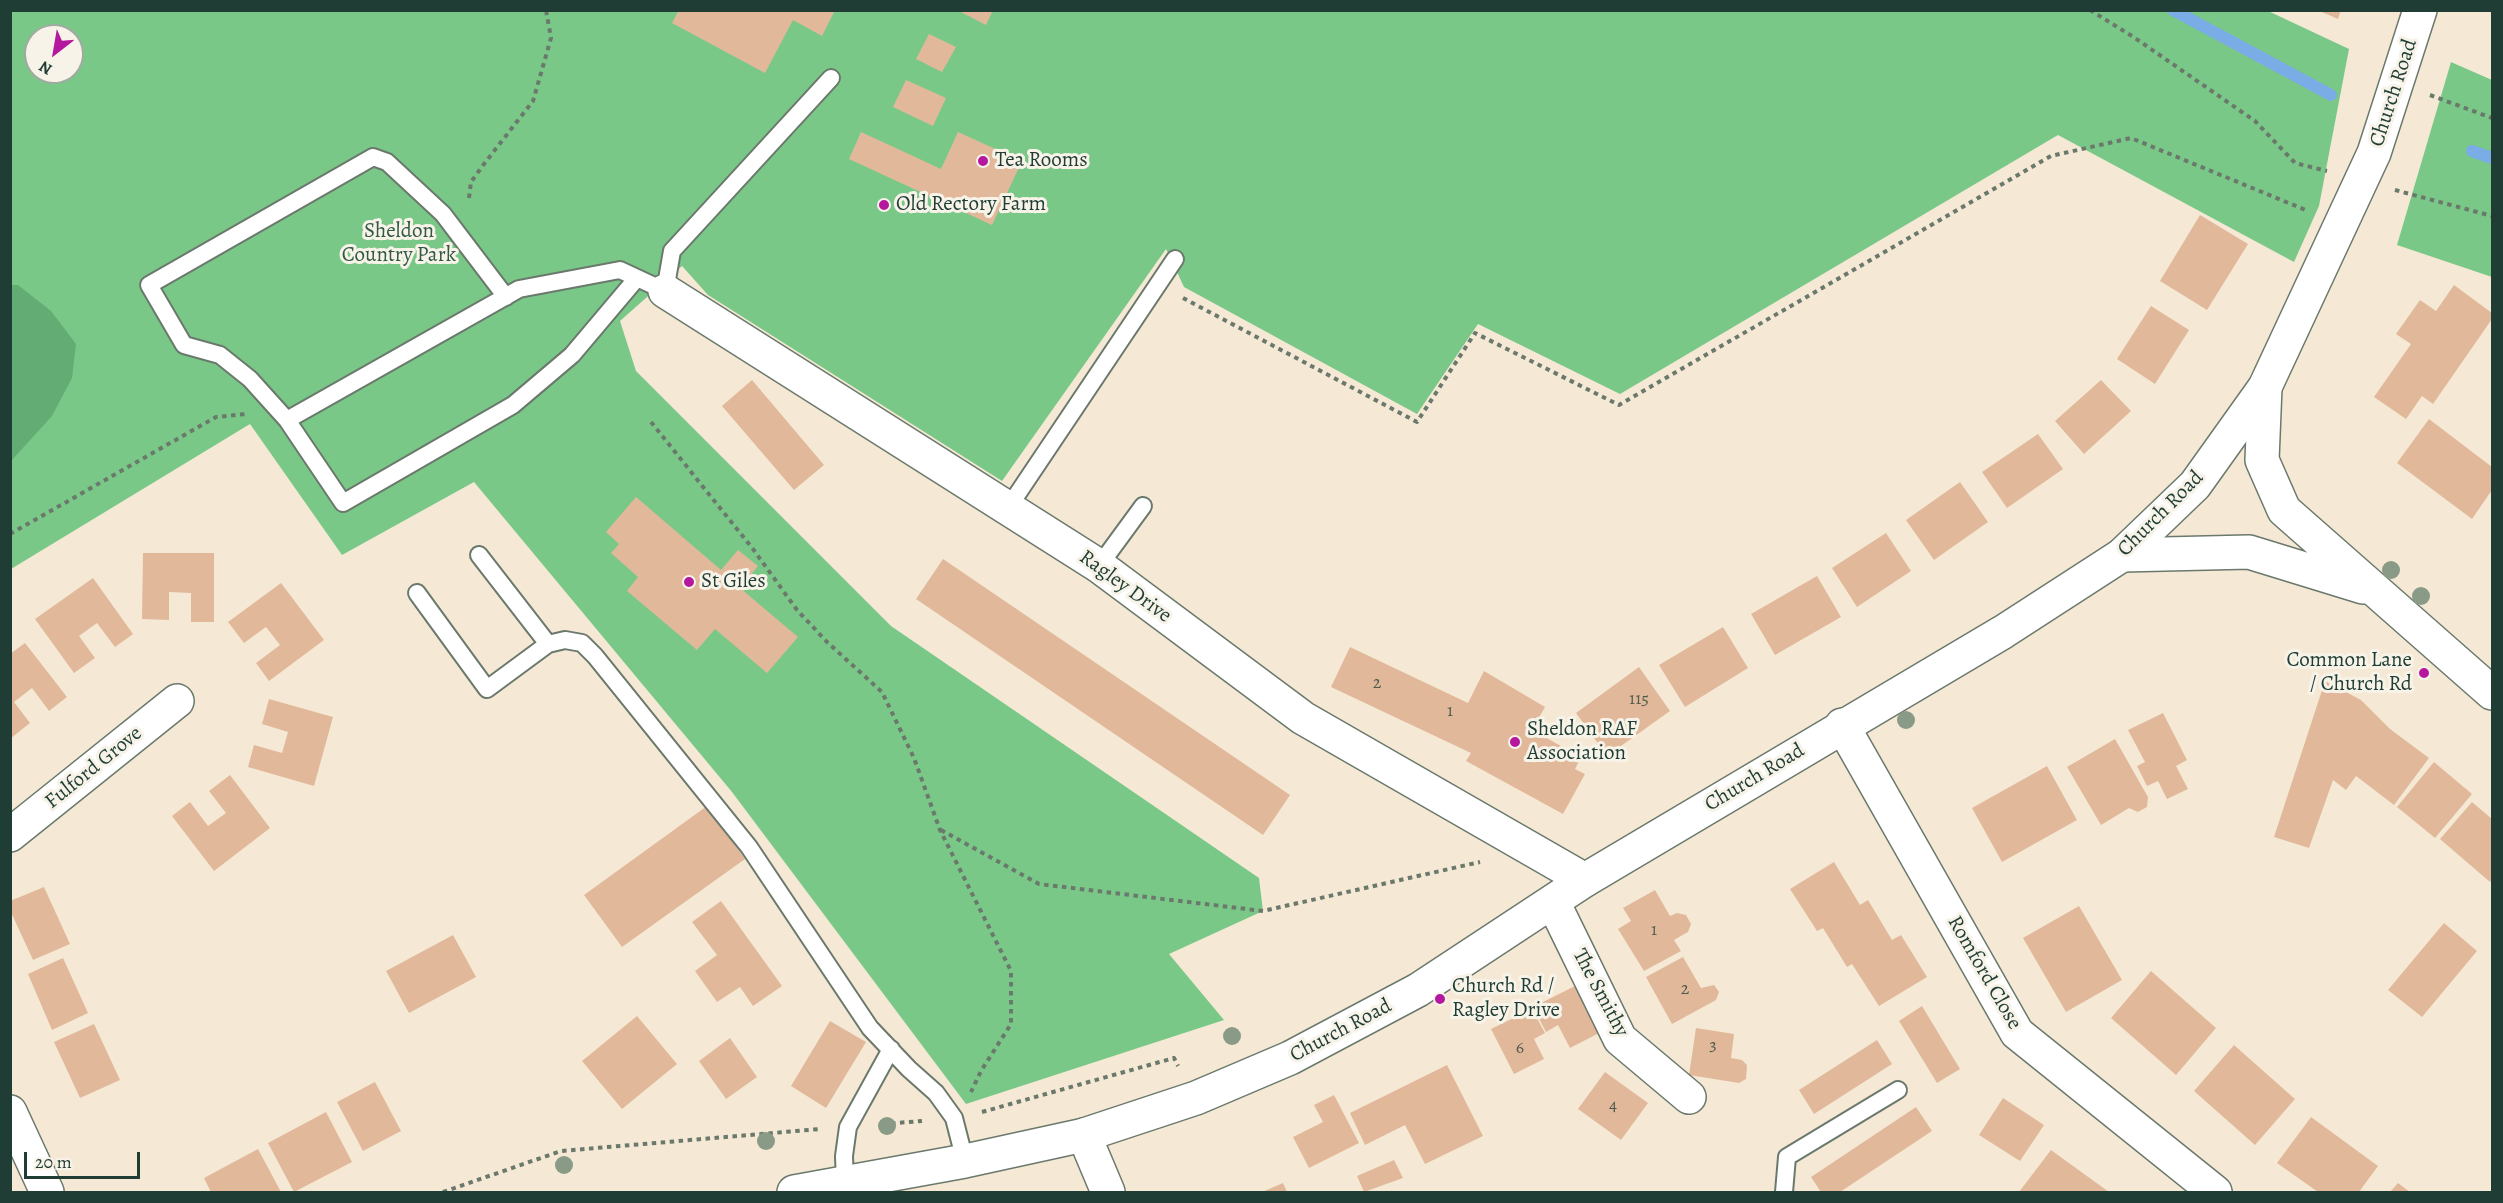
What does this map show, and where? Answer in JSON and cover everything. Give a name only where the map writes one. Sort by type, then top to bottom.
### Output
[{"type":"street","name":"Church Road","points":[[794,1192],[966,1161],[1084,1135],[1196,1098],[1290,1058],[1418,990],[1585,880],[1842,725],[2003,632],[2122,555],[2195,485],[2265,387],[2368,167],[2397,87],[2420,10]]},
{"type":"street","name":"Ragley Drive","points":[[651,284],[1099,566],[1304,718],[1585,880]]},
{"type":"street","points":[[2265,387],[2262,460],[2284,510],[2493,693]]},
{"type":"street","points":[[2122,555],[2249,552],[2373,590]]},
{"type":"street","name":"Fulford Grove","points":[[10,835],[177,701]]},
{"type":"street","name":"Romford Close","points":[[1842,725],[2017,1033],[2214,1192]]},
{"type":"street","name":"The Smithy","points":[[1552,902],[1620,1039],[1689,1097]]},
{"type":"street","points":[[10,1112],[47,1192]]},
{"type":"street","points":[[1084,1135],[1108,1192]]},
{"type":"lane","points":[[506,297],[443,214],[387,162],[373,157],[149,285],[184,345],[220,355],[250,379],[283,415],[343,503],[513,405],[572,355],[651,284],[672,251],[831,78]]},
{"type":"lane","points":[[1008,508],[1175,259]]},
{"type":"lane","points":[[283,415],[519,289],[620,270],[651,284]]},
{"type":"lane","points":[[1099,566],[1143,506]]},
{"type":"lane","points":[[479,555],[548,644]]},
{"type":"lane","points":[[417,592],[487,689],[548,644],[566,640],[582,643],[595,656],[749,847],[870,1028],[936,1093],[956,1118],[966,1161]]},
{"type":"lane","points":[[845,1183],[844,1156],[848,1127],[891,1049]]},
{"type":"lane","points":[[1784,1192],[1787,1157],[1899,1090]]},
{"type":"path","points":[[470,205],[468,194],[471,182],[533,101],[551,38],[546,10]]},
{"type":"path","points":[[2090,10],[2135,38],[2255,121],[2295,164],[2368,167],[2493,216]]},
{"type":"path","points":[[2397,87],[2493,118]]},
{"type":"path","points":[[1159,285],[1417,422],[1475,333],[1619,405],[2050,156],[2131,138],[2342,225]]},
{"type":"path","points":[[10,534],[216,417],[283,415]]},
{"type":"path","points":[[651,422],[753,549],[797,610],[827,642],[882,692],[914,758],[940,830],[1011,971],[1011,1024],[981,1071],[956,1118]]},
{"type":"path","points":[[940,830],[1039,884],[1263,911],[1533,850]]},
{"type":"path","points":[[443,1192],[561,1151],[956,1118],[1174,1058],[1196,1098]]},
{"type":"green space","name":"Sheldon Country Park","points":[[2266,10],[2349,49],[2319,206],[2294,262],[2058,135],[1620,394],[1478,324],[1417,414],[1184,287],[1166,249],[1002,481],[708,295],[682,266],[620,321],[636,371],[891,626],[1259,878],[1263,911],[1169,954],[1224,1020],[966,1104],[732,792],[474,482],[342,555],[250,424],[11,569],[11,11]]},
{"type":"green space","points":[[2451,62],[2492,80],[2492,277],[2397,245]]},
{"type":"green space","points":[[11,285],[18,285],[51,311],[76,344],[72,378],[52,416],[11,461]]},
{"type":"building","points":[[679,10],[835,10],[822,36],[793,20],[765,73],[672,23]]},
{"type":"building","points":[[957,10],[993,10],[986,25]]},
{"type":"building","points":[[2317,10],[2341,10],[2338,19]]},
{"type":"building","points":[[929,34],[956,47],[942,72],[916,59]]},
{"type":"building","points":[[906,80],[946,98],[933,126],[893,107]]},
{"type":"building","points":[[861,132],[941,169],[958,132],[1022,161],[992,225],[849,159]]},
{"type":"building","points":[[2200,215],[2248,244],[2207,310],[2160,281]]},
{"type":"building","points":[[2454,285],[2492,313],[2492,319],[2433,404],[2422,396],[2406,419],[2374,397],[2411,344],[2396,334],[2420,300],[2436,311]]},
{"type":"building","points":[[2151,306],[2189,330],[2155,384],[2117,359]]},
{"type":"building","points":[[752,380],[824,465],[794,490],[722,406]]},
{"type":"building","points":[[2101,380],[2131,411],[2084,454],[2055,421]]},
{"type":"building","points":[[2429,419],[2492,467],[2492,490],[2472,519],[2397,463]]},
{"type":"building","points":[[2038,434],[2063,469],[2007,508],[1982,472]]},
{"type":"building","points":[[1960,482],[1988,522],[1934,560],[1906,520]]},
{"type":"building","name":"St Giles","points":[[636,497],[721,570],[738,550],[758,566],[740,588],[798,637],[767,673],[715,629],[697,650],[627,591],[638,577],[611,553],[619,544],[606,532]]},
{"type":"building","points":[[1886,533],[1911,571],[1857,607],[1832,568]]},
{"type":"building","points":[[143,553],[214,553],[214,622],[191,622],[191,593],[169,592],[169,620],[142,619]]},
{"type":"building","points":[[943,559],[1290,795],[1263,835],[916,599]]},
{"type":"building","points":[[1817,576],[1841,617],[1775,655],[1751,614]]},
{"type":"building","points":[[93,578],[133,634],[115,647],[97,623],[79,636],[95,658],[74,673],[35,619]]},
{"type":"building","points":[[281,583],[324,640],[269,681],[256,663],[280,645],[266,627],[244,643],[228,622]]},
{"type":"building","points":[[1723,627],[1748,668],[1685,707],[1659,665]]},
{"type":"building","points":[[25,643],[67,697],[49,711],[32,688],[14,702],[30,723],[10,739],[10,654]]},
{"type":"building","points":[[1350,647],[1468,703],[1484,671],[1545,707],[1532,730],[1581,757],[1575,769],[1585,774],[1563,814],[1466,761],[1471,753],[1331,687]]},
{"type":"building","points":[[1639,667],[1670,711],[1607,756],[1576,713]]},
{"type":"building","points":[[2325,681],[2361,700],[2390,729],[2429,758],[2394,805],[2356,776],[2346,790],[2333,780],[2309,848],[2274,837]]},
{"type":"building","points":[[269,699],[333,717],[314,786],[248,767],[254,745],[282,753],[288,732],[262,724]]},
{"type":"building","points":[[2163,713],[2187,760],[2176,766],[2188,789],[2167,799],[2158,781],[2147,786],[2137,766],[2145,762],[2128,730]]},
{"type":"building","points":[[2115,739],[2148,797],[2147,807],[2138,812],[2129,808],[2101,825],[2067,767]]},
{"type":"building","points":[[2434,762],[2472,794],[2435,838],[2397,807]]},
{"type":"building","points":[[2047,766],[2077,820],[2002,862],[1972,808]]},
{"type":"building","points":[[230,775],[270,828],[214,871],[172,816],[190,802],[208,826],[226,813],[209,791]]},
{"type":"building","points":[[2472,802],[2492,819],[2492,879],[2490,882],[2440,839]]},
{"type":"building","points":[[707,806],[745,859],[622,947],[584,895]]},
{"type":"building","points":[[1834,862],[1860,905],[1868,900],[1892,940],[1901,935],[1927,977],[1879,1006],[1852,964],[1847,967],[1823,928],[1817,931],[1790,889]]},
{"type":"building","points":[[44,887],[70,944],[33,960],[10,910],[10,901]]},
{"type":"building","points":[[1655,890],[1670,916],[1677,913],[1686,915],[1691,924],[1688,932],[1674,940],[1681,951],[1644,971],[1618,929],[1631,921],[1623,908]]},
{"type":"building","points":[[721,901],[782,986],[753,1006],[740,987],[717,1002],[695,971],[717,955],[692,922]]},
{"type":"building","points":[[2079,906],[2122,980],[2066,1012],[2023,938]]},
{"type":"building","points":[[2444,923],[2477,951],[2422,1017],[2388,990]]},
{"type":"building","points":[[453,935],[476,977],[409,1013],[386,971]]},
{"type":"building","points":[[1683,957],[1701,988],[1714,985],[1719,992],[1716,1000],[1672,1024],[1646,977]]},
{"type":"building","points":[[63,958],[88,1013],[52,1030],[28,974]]},
{"type":"building","points":[[2151,971],[2216,1028],[2176,1075],[2111,1018]]},
{"type":"building","points":[[1581,983],[1605,1030],[1570,1048],[1558,1025],[1546,1032],[1533,1007]]},
{"type":"building","points":[[1922,1006],[1960,1069],[1937,1083],[1899,1021]]},
{"type":"building","points":[[1532,1009],[1545,1033],[1534,1039],[1544,1059],[1514,1074],[1491,1029]]},
{"type":"building","points":[[637,1016],[677,1064],[622,1109],[582,1061]]},
{"type":"building","points":[[830,1021],[866,1042],[826,1108],[791,1086]]},
{"type":"building","points":[[94,1024],[120,1080],[80,1098],[54,1042]]},
{"type":"building","points":[[1696,1028],[1734,1034],[1731,1058],[1742,1060],[1747,1065],[1746,1079],[1739,1083],[1689,1075]]},
{"type":"building","points":[[730,1038],[757,1077],[726,1099],[699,1061]]},
{"type":"building","points":[[1877,1040],[1892,1064],[1814,1114],[1799,1090]]},
{"type":"building","points":[[2234,1045],[2295,1099],[2255,1145],[2194,1091]]},
{"type":"building","points":[[1447,1065],[1483,1136],[1425,1164],[1405,1125],[1365,1145],[1350,1113]]},
{"type":"building","points":[[1605,1072],[1648,1103],[1621,1140],[1578,1109]]},
{"type":"building","points":[[375,1082],[401,1131],[363,1151],[337,1102]]},
{"type":"building","points":[[1334,1095],[1359,1143],[1309,1168],[1293,1137],[1323,1122],[1314,1105]]},
{"type":"building","points":[[2003,1098],[2044,1125],[2020,1161],[1979,1135]]},
{"type":"building","points":[[1916,1107],[1932,1131],[1840,1192],[1821,1192],[1811,1177]]},
{"type":"building","points":[[326,1112],[352,1162],[294,1192],[268,1143]]},
{"type":"building","points":[[2311,1117],[2378,1166],[2359,1192],[2318,1192],[2277,1163]]},
{"type":"building","points":[[258,1149],[281,1192],[211,1192],[204,1178]]},
{"type":"building","points":[[2051,1150],[2109,1192],[2019,1192]]},
{"type":"building","points":[[1394,1160],[1403,1178],[1364,1192],[1357,1176]]},
{"type":"building","points":[[1283,1183],[1287,1192],[1262,1192]]},
{"type":"building","points":[[2398,1183],[2410,1192],[2390,1192]]},
{"type":"waterway","points":[[2173,10],[2331,95]]},
{"type":"waterway","points":[[2472,151],[2492,158]]},
{"type":"place","name":"Tea Rooms","points":[[983,161]]},
{"type":"place","name":"Old Rectory Farm","points":[[884,205]]},
{"type":"place","name":"St Giles","points":[[689,582]]},
{"type":"place","name":"Common Lane / Church Rd","points":[[2424,673]]},
{"type":"place","name":"Sheldon RAF Association","points":[[1515,742]]},
{"type":"place","name":"Church Rd / Ragley Drive","points":[[1440,999]]}]
